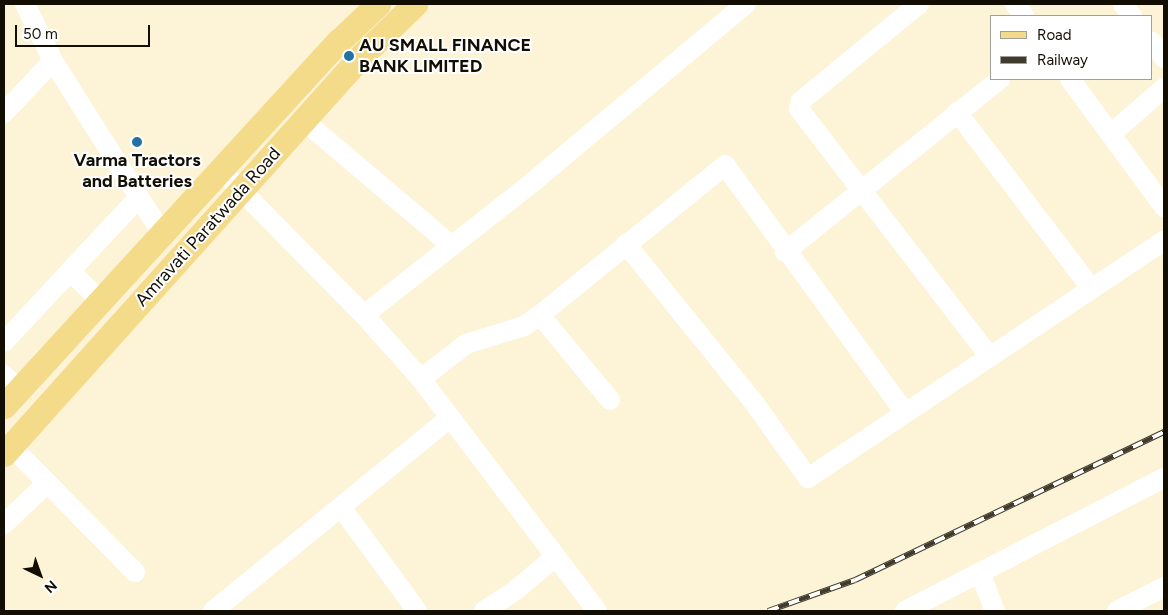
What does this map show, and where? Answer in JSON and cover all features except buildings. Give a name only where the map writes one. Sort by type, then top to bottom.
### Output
[{"type":"main road","name":"Amravati Paratwada Road","points":[[9,391],[101,301],[163,236],[220,169],[378,4]]},
{"type":"main road","name":"Amravati Paratwada Road","points":[[8,450],[241,189],[415,4]]},
{"type":"street","points":[[25,4],[53,61],[163,236]]},
{"type":"street","points":[[364,315],[534,181],[746,4]]},
{"type":"street","points":[[916,4],[799,104],[799,108],[989,356]]},
{"type":"street","points":[[1015,4],[1023,15]]},
{"type":"street","points":[[1123,4],[1131,15]]},
{"type":"street","points":[[1153,43],[1164,58]]},
{"type":"street","points":[[4,113],[53,61]]},
{"type":"street","points":[[785,252],[999,80]]},
{"type":"street","points":[[1071,80],[1164,207]]},
{"type":"street","points":[[1110,134],[1164,88]]},
{"type":"street","points":[[957,112],[1091,288]]},
{"type":"street","points":[[304,120],[452,246]]},
{"type":"street","points":[[421,378],[460,347],[524,326],[540,315],[725,165],[785,252],[904,412]]},
{"type":"street","points":[[220,169],[364,315],[421,378],[554,557],[597,611]]},
{"type":"street","points":[[4,342],[139,197]]},
{"type":"street","points":[[626,244],[755,404],[808,478],[904,412],[1164,240]]},
{"type":"street","points":[[70,271],[101,301]]},
{"type":"street","points":[[540,315],[610,400]]},
{"type":"street","points":[[213,611],[450,418]]},
{"type":"street","points":[[8,450],[48,483],[135,572]]},
{"type":"street","points":[[905,611],[981,575],[1164,478]]},
{"type":"street","points":[[4,524],[48,483]]},
{"type":"street","points":[[341,507],[417,611]]},
{"type":"street","points":[[484,611],[516,590],[554,557]]},
{"type":"street","points":[[981,575],[995,611]]},
{"type":"street","points":[[1117,611],[1164,587]]},
{"type":"railway","points":[[768,611],[855,580],[1164,432]]},
{"type":"place","name":"AU SMALL FINANCE BANK LIMITED","points":[[349,56]]},
{"type":"place","name":"Varma Tractors and Batteries","points":[[137,142]]}]
